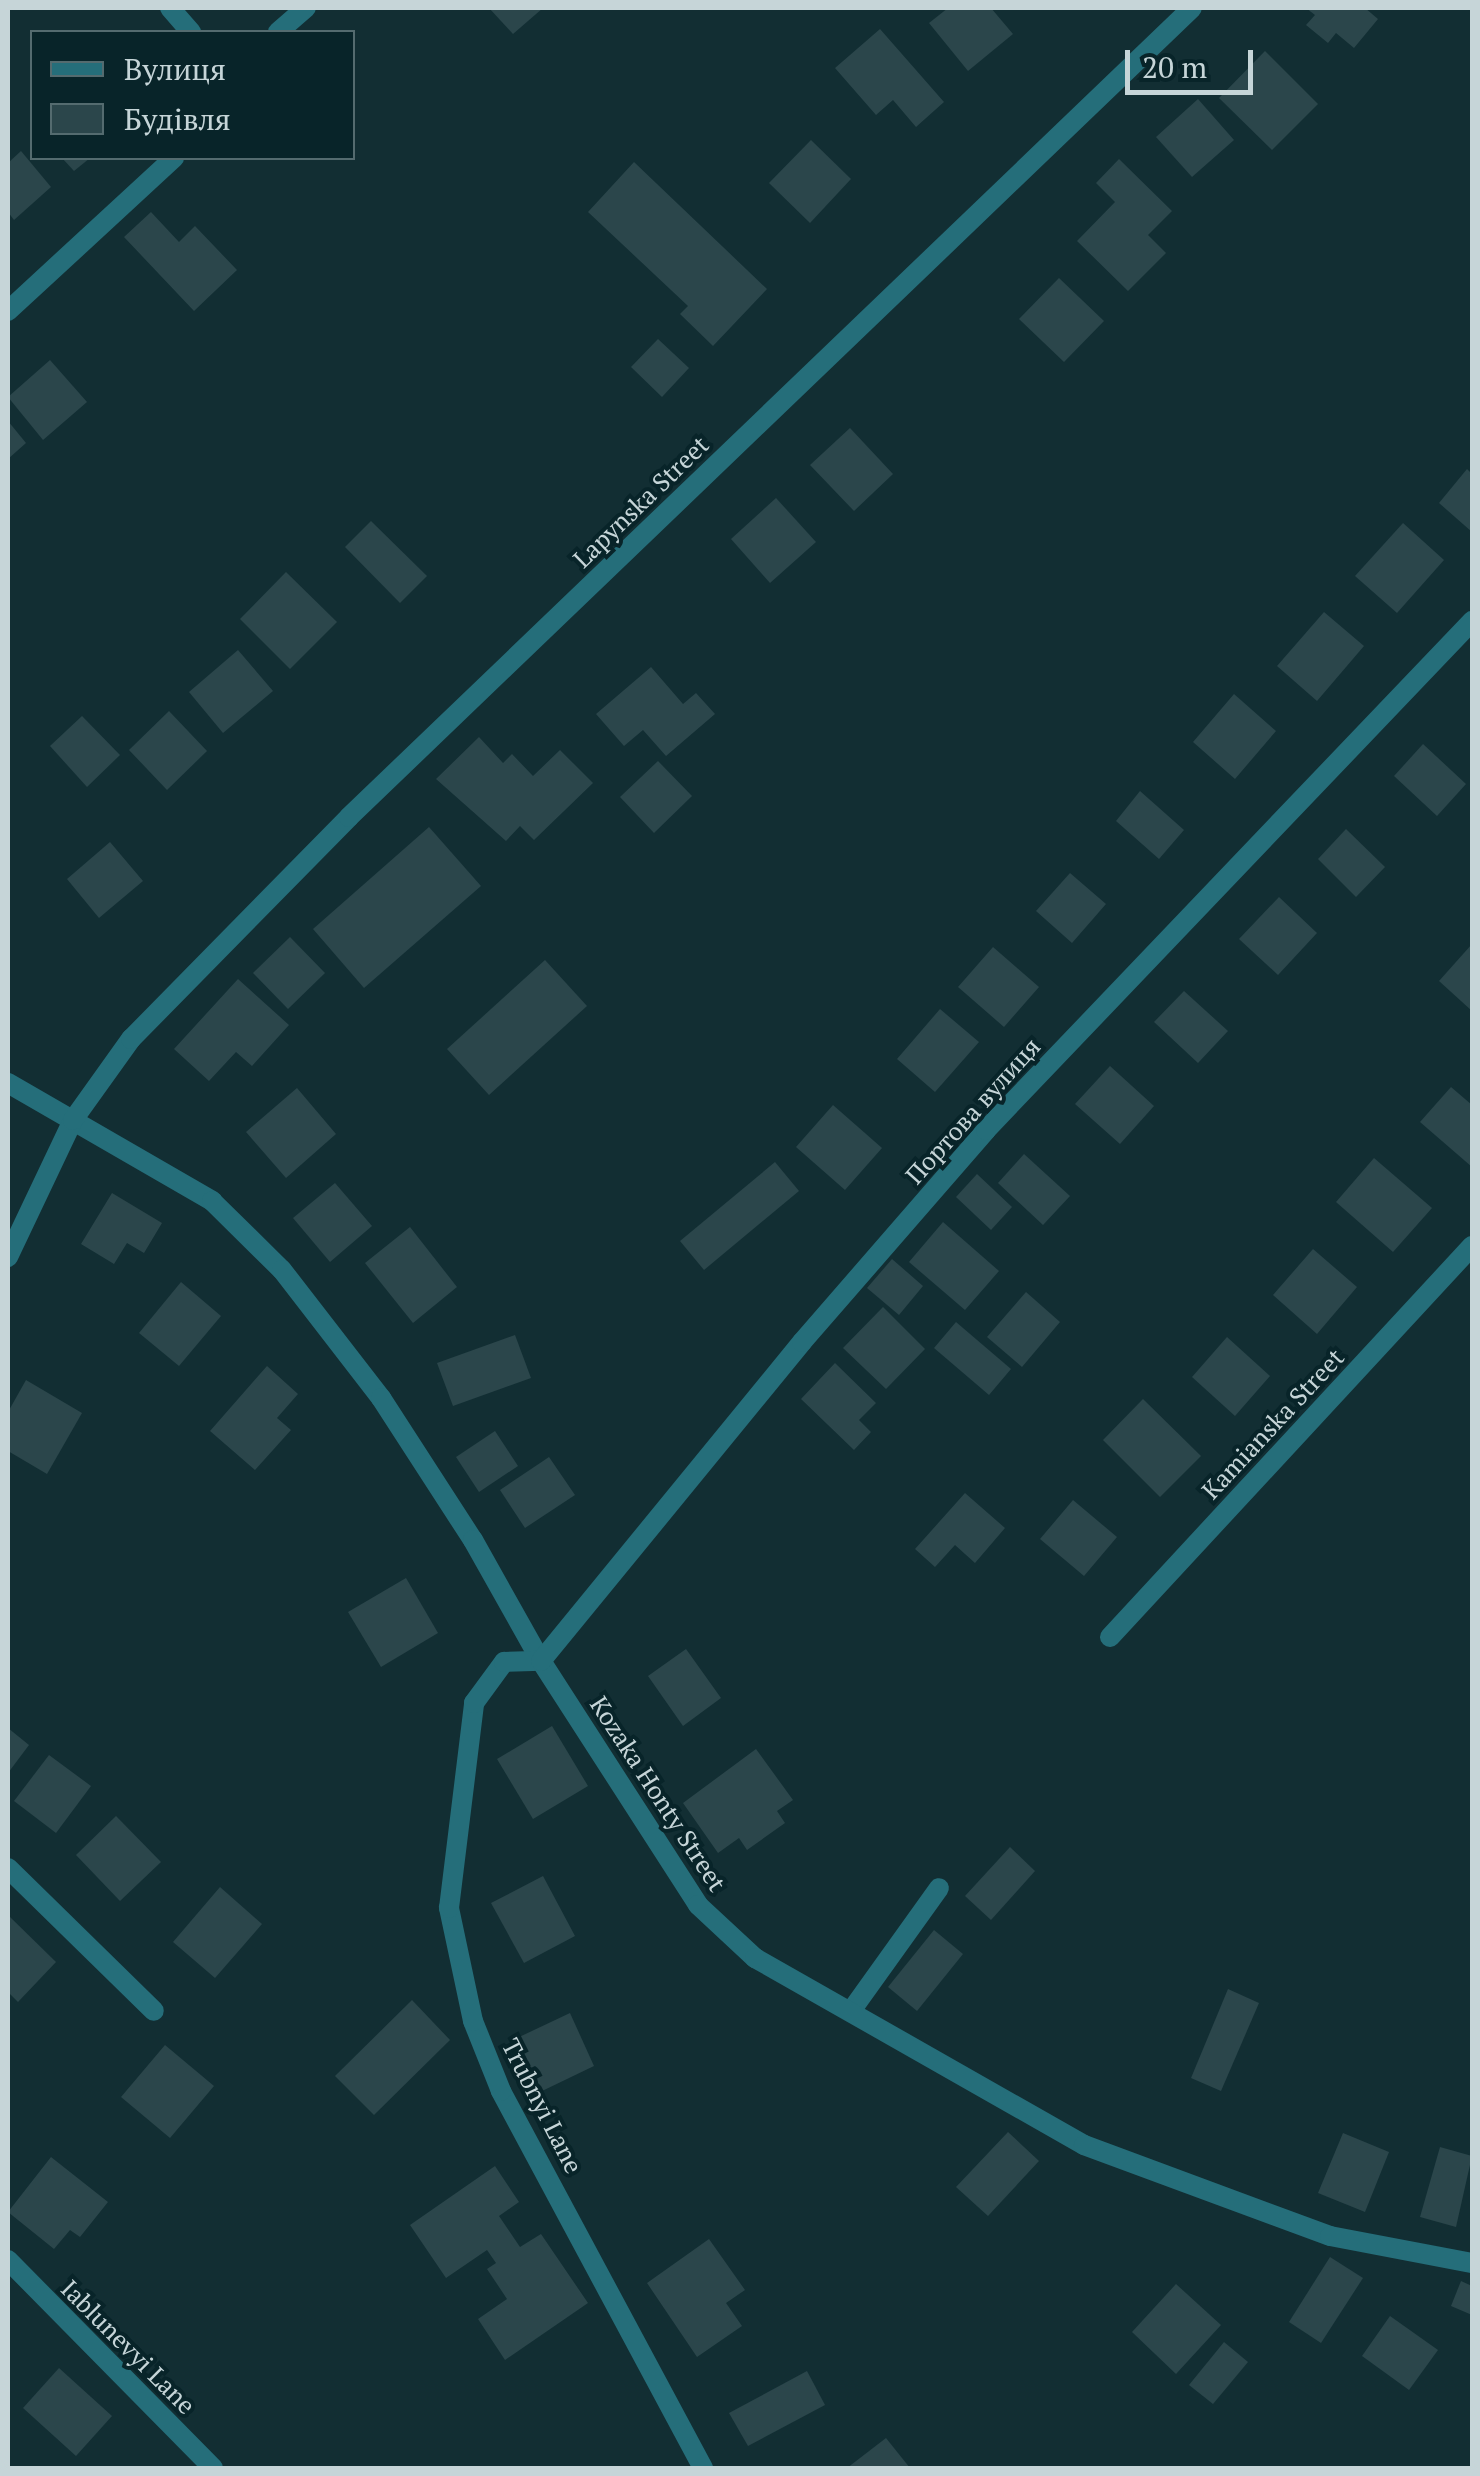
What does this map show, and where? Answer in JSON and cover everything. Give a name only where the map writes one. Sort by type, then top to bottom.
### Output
[{"type":"street","points":[[170,8],[189,30]]},
{"type":"street","points":[[280,30],[306,8]]},
{"type":"street","points":[[8,1256],[73,1120],[131,1039],[348,817],[1192,8]]},
{"type":"street","points":[[8,311],[82,250],[172,160]]},
{"type":"street","name":"Портова вулиця","points":[[541,1661],[802,1342],[986,1130],[1472,622]]},
{"type":"street","name":"Kozaka Honty Street","points":[[8,1084],[212,1200],[282,1270],[380,1398],[473,1540],[541,1661],[698,1905],[755,1958],[1084,2145],[1330,2236],[1472,2263]]},
{"type":"street","name":"Kamianska Street","points":[[1110,1636],[1472,1246]]},
{"type":"street","name":"Trubnyi Lane","points":[[541,1661],[504,1662],[474,1703],[449,1908],[455,1950],[473,2021],[501,2091],[703,2468]]},
{"type":"street","points":[[8,1868],[154,2010]]},
{"type":"street","points":[[851,2011],[939,1888]]},
{"type":"street","name":"Iablunevyi Lane","points":[[8,2260],[213,2468]]},
{"type":"building","points":[[489,8],[543,8],[513,34]]},
{"type":"building","points":[[948,8],[991,8],[1013,34],[968,71],[929,23]]},
{"type":"building","points":[[1306,8],[1365,8],[1378,19],[1354,48],[1336,33],[1328,43],[1306,25],[1315,15]]},
{"type":"building","points":[[880,29],[944,102],[916,127],[893,100],[876,115],[835,68]]},
{"type":"building","points":[[1265,51],[1318,104],[1272,150],[1219,98]]},
{"type":"building","points":[[1198,99],[1234,140],[1192,177],[1156,137]]},
{"type":"building","points":[[811,140],[851,179],[810,223],[769,183]]},
{"type":"building","points":[[21,151],[51,187],[14,220],[8,212],[8,163]]},
{"type":"building","points":[[1119,159],[1172,211],[1148,235],[1166,253],[1128,291],[1077,241],[1115,202],[1096,183]]},
{"type":"building","points":[[64,160],[88,160],[74,171]]},
{"type":"building","points":[[634,162],[767,289],[713,346],[680,314],[688,306],[588,212]]},
{"type":"building","points":[[151,212],[179,242],[195,226],[237,270],[194,311],[124,237]]},
{"type":"building","points":[[1059,278],[1104,321],[1064,362],[1019,319]]},
{"type":"building","points":[[658,339],[689,368],[662,397],[631,367]]},
{"type":"building","points":[[50,360],[87,402],[43,440],[8,397]]},
{"type":"building","points":[[8,421],[26,443],[8,459]]},
{"type":"building","points":[[850,428],[893,474],[854,511],[810,465]]},
{"type":"building","points":[[1467,469],[1472,474],[1472,532],[1439,503]]},
{"type":"building","points":[[776,498],[816,542],[770,583],[731,539]]},
{"type":"building","points":[[371,521],[427,576],[400,603],[345,547]]},
{"type":"building","points":[[1403,523],[1444,560],[1397,613],[1355,576]]},
{"type":"building","points":[[286,572],[337,622],[290,669],[240,619]]},
{"type":"building","points":[[1324,612],[1364,646],[1317,701],[1277,666]]},
{"type":"building","points":[[238,650],[273,691],[223,733],[189,692]]},
{"type":"building","points":[[651,667],[683,704],[696,693],[715,714],[666,756],[643,730],[624,746],[596,714]]},
{"type":"building","points":[[1234,694],[1276,731],[1235,779],[1193,742]]},
{"type":"building","points":[[169,711],[207,751],[167,790],[129,750]]},
{"type":"building","points":[[82,716],[120,755],[87,787],[50,746]]},
{"type":"building","points":[[479,737],[503,763],[512,754],[533,776],[560,750],[593,783],[534,840],[520,826],[506,841],[436,779]]},
{"type":"building","points":[[1423,744],[1466,784],[1437,816],[1394,776]]},
{"type":"building","points":[[658,761],[692,796],[654,833],[620,797]]},
{"type":"building","points":[[1140,791],[1184,830],[1159,859],[1116,821]]},
{"type":"building","points":[[429,827],[481,886],[364,988],[313,929]]},
{"type":"building","points":[[1346,829],[1385,867],[1356,897],[1318,859]]},
{"type":"building","points":[[110,842],[143,881],[99,918],[67,879]]},
{"type":"building","points":[[1070,873],[1106,904],[1072,943],[1036,911]]},
{"type":"building","points":[[1279,897],[1317,933],[1278,975],[1239,939]]},
{"type":"building","points":[[290,937],[325,973],[288,1009],[253,973]]},
{"type":"building","points":[[1472,944],[1472,1011],[1439,981]]},
{"type":"building","points":[[993,947],[1039,987],[1004,1027],[958,987]]},
{"type":"building","points":[[545,960],[587,1006],[489,1095],[447,1049]]},
{"type":"building","points":[[238,979],[289,1025],[252,1066],[236,1052],[209,1081],[174,1049]]},
{"type":"building","points":[[1184,991],[1228,1031],[1198,1063],[1154,1022]]},
{"type":"building","points":[[940,1009],[979,1042],[935,1092],[897,1059]]},
{"type":"building","points":[[1110,1066],[1154,1106],[1120,1144],[1075,1104]]},
{"type":"building","points":[[1451,1087],[1472,1105],[1472,1167],[1420,1122]]},
{"type":"building","points":[[297,1088],[336,1134],[286,1178],[246,1132]]},
{"type":"building","points":[[833,1105],[882,1148],[845,1190],[796,1147]]},
{"type":"building","points":[[1024,1154],[1070,1196],[1043,1225],[998,1183]]},
{"type":"building","points":[[1374,1158],[1432,1208],[1393,1252],[1336,1202]]},
{"type":"building","points":[[775,1162],[799,1191],[704,1270],[680,1241]]},
{"type":"building","points":[[977,1174],[1012,1207],[991,1230],[956,1197]]},
{"type":"building","points":[[335,1183],[372,1226],[330,1262],[293,1218]]},
{"type":"building","points":[[112,1193],[162,1223],[144,1253],[127,1243],[114,1264],[81,1244]]},
{"type":"building","points":[[943,1222],[999,1271],[965,1310],[909,1262]]},
{"type":"building","points":[[410,1227],[457,1287],[413,1323],[365,1263]]},
{"type":"building","points":[[1313,1249],[1357,1287],[1317,1334],[1273,1295]]},
{"type":"building","points":[[892,1259],[923,1286],[899,1315],[867,1288]]},
{"type":"building","points":[[181,1282],[221,1316],[179,1366],[139,1333]]},
{"type":"building","points":[[1026,1292],[1060,1322],[1022,1367],[987,1337]]},
{"type":"building","points":[[883,1307],[925,1349],[886,1389],[843,1348]]},
{"type":"building","points":[[956,1322],[1011,1369],[989,1395],[934,1348]]},
{"type":"building","points":[[515,1335],[531,1378],[453,1406],[437,1363]]},
{"type":"building","points":[[1227,1337],[1270,1376],[1235,1416],[1192,1377]]},
{"type":"building","points":[[835,1363],[876,1403],[859,1420],[871,1432],[854,1450],[801,1399]]},
{"type":"building","points":[[267,1366],[298,1394],[277,1418],[291,1430],[255,1470],[210,1431]]},
{"type":"building","points":[[26,1380],[82,1413],[47,1474],[8,1451],[8,1412]]},
{"type":"building","points":[[1143,1399],[1201,1456],[1160,1497],[1103,1440]]},
{"type":"building","points":[[495,1431],[518,1466],[479,1492],[456,1457]]},
{"type":"building","points":[[549,1457],[575,1495],[525,1528],[500,1490]]},
{"type":"building","points":[[965,1493],[1005,1528],[975,1563],[955,1545],[935,1567],[915,1549]]},
{"type":"building","points":[[1073,1500],[1117,1537],[1084,1576],[1040,1539]]},
{"type":"building","points":[[406,1578],[438,1633],[381,1667],[348,1612]]},
{"type":"building","points":[[686,1649],[721,1698],[683,1726],[648,1676]]},
{"type":"building","points":[[552,1726],[588,1786],[533,1819],[497,1759]]},
{"type":"building","points":[[8,1728],[29,1745],[8,1773]]},
{"type":"building","points":[[756,1749],[793,1800],[777,1811],[785,1823],[747,1850],[739,1838],[718,1853],[683,1803]]},
{"type":"building","points":[[49,1755],[91,1786],[56,1833],[14,1801]]},
{"type":"building","points":[[116,1816],[161,1862],[120,1901],[76,1855]]},
{"type":"building","points":[[1010,1847],[1035,1871],[991,1920],[965,1896]]},
{"type":"building","points":[[543,1876],[575,1936],[524,1963],[491,1903]]},
{"type":"building","points":[[220,1887],[262,1924],[215,1978],[173,1942]]},
{"type":"building","points":[[8,1915],[56,1962],[18,2002],[8,1992]]},
{"type":"building","points":[[934,1930],[963,1954],[917,2011],[888,1987]]},
{"type":"building","points":[[1228,1989],[1259,2003],[1221,2091],[1191,2078]]},
{"type":"building","points":[[412,2000],[450,2040],[374,2115],[335,2076]]},
{"type":"building","points":[[570,2013],[594,2066],[540,2092],[515,2039]]},
{"type":"building","points":[[165,2045],[214,2086],[170,2138],[121,2097]]},
{"type":"building","points":[[1008,2132],[1039,2161],[988,2216],[956,2187]]},
{"type":"building","points":[[1343,2133],[1389,2152],[1365,2212],[1318,2193]]},
{"type":"building","points":[[1440,2147],[1472,2156],[1456,2227],[1420,2217]]},
{"type":"building","points":[[51,2157],[108,2202],[80,2237],[70,2230],[54,2249],[8,2212]]},
{"type":"building","points":[[495,2166],[519,2202],[499,2216],[520,2247],[541,2234],[588,2303],[505,2360],[478,2319],[507,2299],[487,2269],[496,2263],[487,2250],[446,2278],[410,2225]]},
{"type":"building","points":[[709,2239],[745,2290],[726,2303],[742,2326],[697,2357],[647,2283]]},
{"type":"building","points":[[1330,2257],[1363,2278],[1321,2343],[1289,2322]]},
{"type":"building","points":[[1461,2281],[1472,2286],[1472,2315],[1451,2306]]},
{"type":"building","points":[[1176,2284],[1221,2325],[1176,2374],[1132,2332]]},
{"type":"building","points":[[1390,2316],[1438,2350],[1409,2390],[1362,2356]]},
{"type":"building","points":[[1224,2342],[1248,2362],[1213,2404],[1189,2385]]},
{"type":"building","points":[[59,2368],[112,2416],[76,2456],[23,2408]]},
{"type":"building","points":[[807,2371],[825,2405],[748,2446],[729,2413]]},
{"type":"building","points":[[886,2438],[910,2468],[847,2468]]}]
